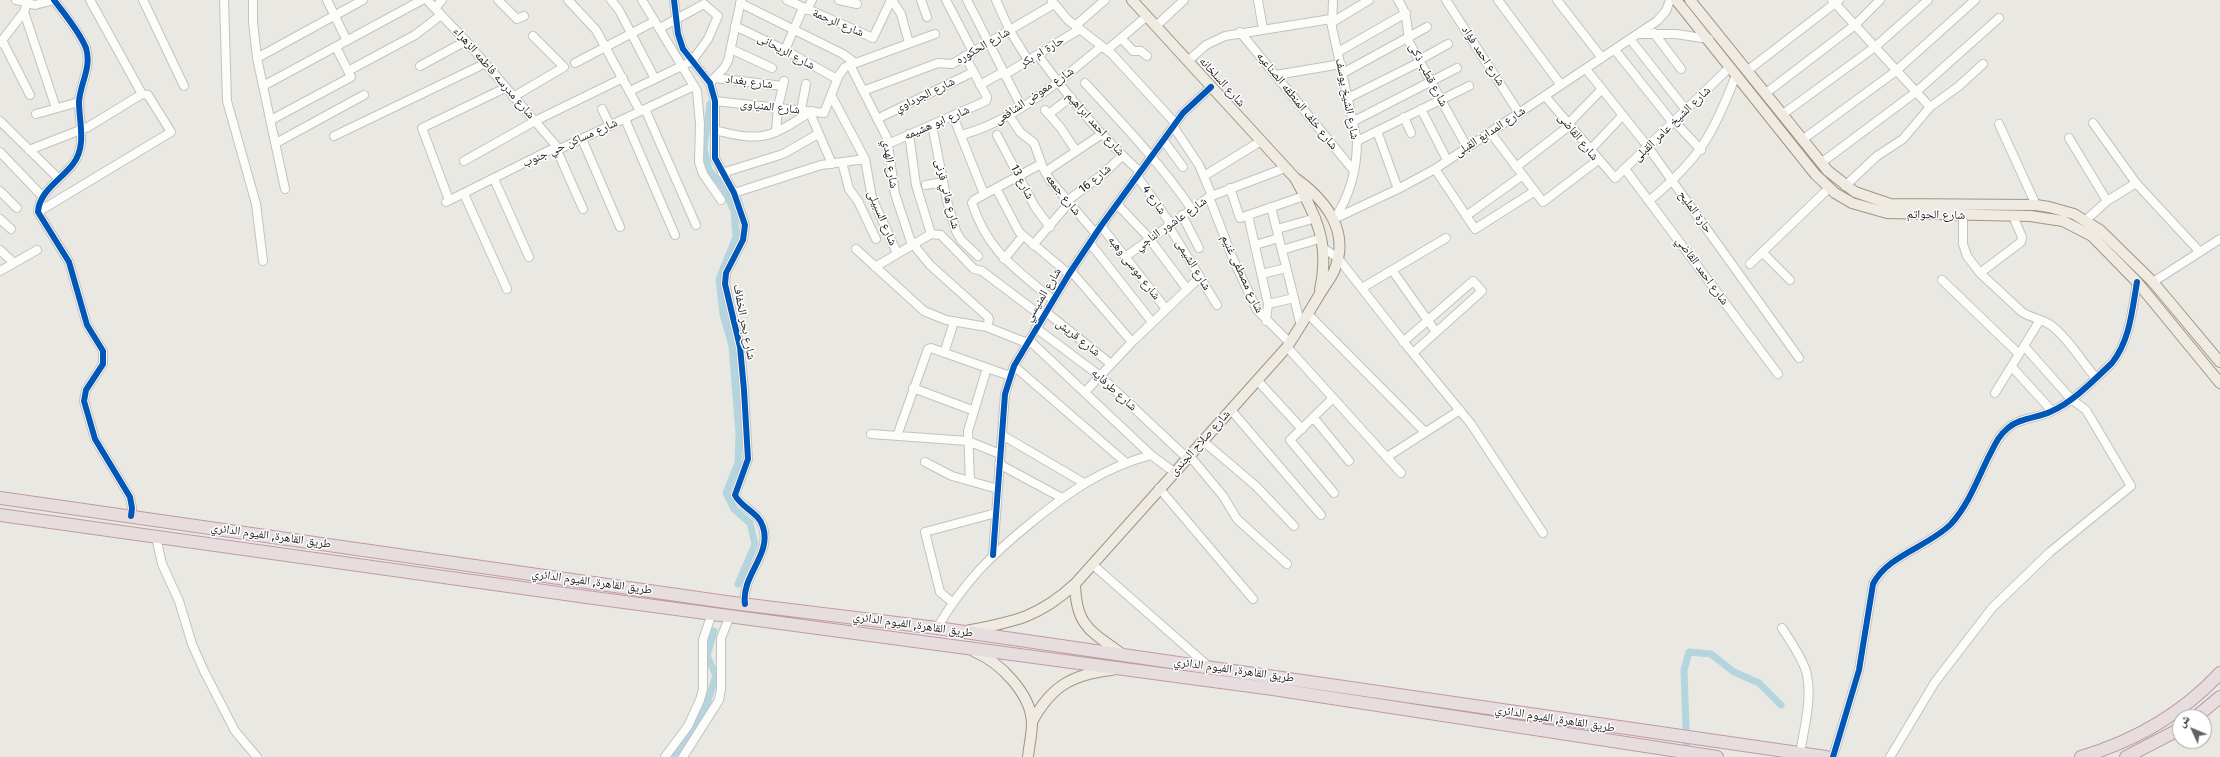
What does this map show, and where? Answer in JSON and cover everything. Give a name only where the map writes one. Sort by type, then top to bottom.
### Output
[{"type":"highway","name":"طريق القاهرة, الفيوم الدائري","points":[[0,498],[739,603],[962,631],[1826,757]]},
{"type":"highway","points":[[50,522],[53,506]]},
{"type":"highway","name":"طريق القاهرة, الفيوم الدائري","points":[[0,515],[730,616],[1273,689],[1718,757]]},
{"type":"highway","points":[[730,616],[739,603]]},
{"type":"highway","points":[[762,620],[761,613],[765,606]]},
{"type":"highway","points":[[2080,757],[2115,744],[2158,724],[2190,702],[2220,673]]},
{"type":"highway","points":[[1273,689],[1276,683],[1276,676]]},
{"type":"highway","points":[[1314,695],[1313,688],[1316,682]]},
{"type":"highway","points":[[2205,709],[2220,696]]},
{"type":"highway","points":[[2126,757],[2172,733]]},
{"type":"main road","name":"شارع السلخانه","points":[[1132,0],[1295,178]]},
{"type":"main road","name":"شارع الحواتم","points":[[1676,0],[1709,39],[1815,174],[1829,188],[1852,203],[1886,214],[2052,218],[2083,230],[2092,236],[2136,282],[2220,383]]},
{"type":"main road","name":"شارع الحواتم","points":[[1690,0],[1821,163],[1845,186],[1866,198],[1890,204],[2036,205],[2062,210],[2086,220],[2100,230],[2153,282],[2220,362]]},
{"type":"main road","points":[[1768,115],[1780,111]]},
{"type":"main road","name":"شارع صلاح الجندى","points":[[962,631],[1013,622],[1029,616],[1059,599],[1075,584],[1288,345],[1334,271],[1338,258],[1339,235],[1334,219],[1295,178]]},
{"type":"main road","name":"شارع صلاح الجندى","points":[[1309,194],[1322,243],[1323,270],[1318,297]]},
{"type":"main road","points":[[2197,356],[2207,347]]},
{"type":"main road","points":[[1075,584],[1077,610],[1081,619],[1095,634],[1122,654]]},
{"type":"main road","points":[[963,647],[986,656],[1008,676],[1026,702],[1032,722],[1028,757]]},
{"type":"main road","points":[[1032,722],[1044,701],[1063,684],[1077,677],[1095,672],[1126,669]]},
{"type":"street","points":[[16,0],[41,4],[54,0],[78,34],[85,48],[87,74],[82,83],[79,102],[81,147],[78,156],[43,197],[38,212]]},
{"type":"street","points":[[38,212],[171,132],[148,96],[142,94],[90,0]]},
{"type":"street","points":[[143,0],[184,86]]},
{"type":"street","points":[[224,0],[227,101],[256,204],[263,261]]},
{"type":"street","points":[[327,0],[347,41]]},
{"type":"street","points":[[257,58],[363,0]]},
{"type":"street","points":[[263,86],[422,0]]},
{"type":"street","name":"شارع مدرسه فاطمه الزهراء","points":[[428,0],[535,120],[557,148],[584,209]]},
{"type":"street","points":[[435,8],[442,0]]},
{"type":"street","points":[[498,0],[517,19],[524,16]]},
{"type":"street","points":[[568,0],[592,25],[630,91],[643,110],[696,225]]},
{"type":"street","points":[[611,0],[619,10],[655,79]]},
{"type":"street","points":[[642,0],[694,86],[700,112],[699,162],[703,174],[720,200]]},
{"type":"street","name":"شارع بحر الخفاف","points":[[674,0],[680,42],[692,61],[713,81],[715,101],[714,152],[722,173],[734,193],[744,220],[745,230],[743,240],[726,273],[725,284],[740,347],[748,459],[735,495],[756,514],[765,534],[763,548],[739,603]]},
{"type":"street","name":"شارع الرحمة","points":[[787,0],[874,38],[892,0]]},
{"type":"street","points":[[785,50],[805,9],[812,0]]},
{"type":"street","points":[[839,0],[857,4]]},
{"type":"street","points":[[892,0],[898,8],[909,43]]},
{"type":"street","points":[[921,0],[927,17]]},
{"type":"street","points":[[946,0],[973,52]]},
{"type":"street","points":[[967,0],[987,43],[1022,106]]},
{"type":"street","points":[[996,0],[1010,31],[1028,60]]},
{"type":"street","name":"حارة ام بكر","points":[[980,85],[1038,55],[1077,27],[1105,0]]},
{"type":"street","points":[[1156,26],[1184,0]]},
{"type":"street","points":[[1258,0],[1263,29]]},
{"type":"street","name":"شارع الشيخ يوسف","points":[[1333,0],[1331,21],[1354,121],[1357,141],[1354,170],[1347,196],[1334,219]]},
{"type":"street","points":[[1188,61],[1214,39],[1240,32],[1331,21],[1369,0]]},
{"type":"street","name":"شارع قطب ذكى","points":[[1398,0],[1406,13],[1409,42],[1467,147]]},
{"type":"street","name":"شارع احمد فؤاد","points":[[1446,0],[1519,113]]},
{"type":"street","points":[[1498,0],[1560,86]]},
{"type":"street","points":[[1557,0],[1602,58]]},
{"type":"street","name":"شارع المدابغ القبلى","points":[[1334,219],[1398,189],[1435,168],[1638,34],[1663,15],[1670,0]]},
{"type":"street","points":[[1766,93],[1855,25],[1880,0]]},
{"type":"street","points":[[1780,111],[1875,47],[1928,0]]},
{"type":"street","points":[[255,1],[253,22],[257,58],[285,189]]},
{"type":"street","points":[[713,81],[727,64],[740,1],[843,54],[852,64]]},
{"type":"street","points":[[1747,71],[1835,1],[1896,71],[1930,107]]},
{"type":"street","points":[[1802,140],[1896,71],[1971,1]]},
{"type":"street","points":[[27,2],[24,12],[1,41],[30,94]]},
{"type":"street","name":"شارع الحكوره","points":[[863,91],[938,62],[952,64],[1010,31],[1052,2]]},
{"type":"street","name":"شارع مصطفى غنيم","points":[[1052,2],[1077,27],[1105,48],[1174,125],[1204,176],[1233,259],[1257,310],[1333,398],[1400,472]]},
{"type":"street","points":[[630,91],[692,61],[708,39],[718,17],[706,5],[660,28]]},
{"type":"street","points":[[24,12],[56,108]]},
{"type":"street","points":[[1338,52],[1406,13]]},
{"type":"street","points":[[348,71],[414,35],[441,15]]},
{"type":"street","name":"شارع معوض الشافعى","points":[[961,135],[989,127],[1009,115],[1121,38],[1147,16]]},
{"type":"street","points":[[1821,163],[1916,92],[1999,18]]},
{"type":"street","points":[[575,63],[655,21]]},
{"type":"street","name":"شارع الريحانى","points":[[735,26],[785,50],[837,79]]},
{"type":"street","points":[[1343,73],[1428,27]]},
{"type":"street","name":"شارع خلف المنطقه الصناعيه","points":[[1240,32],[1354,170]]},
{"type":"street","points":[[1654,33],[1681,69]]},
{"type":"street","name":"شارع المدابغ القبلى","points":[[1638,34],[1654,33],[1687,35],[1709,39]]},
{"type":"street","points":[[831,95],[842,70],[852,64],[935,34]]},
{"type":"street","points":[[513,97],[564,67],[533,36]]},
{"type":"street","points":[[1121,38],[1133,51],[1141,51],[1147,56]]},
{"type":"street","points":[[1630,39],[1686,110]]},
{"type":"street","points":[[420,66],[466,41]]},
{"type":"street","points":[[1348,98],[1448,44]]},
{"type":"street","points":[[271,120],[351,76],[336,47]]},
{"type":"street","points":[[730,49],[772,68]]},
{"type":"street","points":[[1615,50],[1674,122],[1701,150]]},
{"type":"street","name":"شارع احمد ابراهيم","points":[[1038,55],[1071,98],[1139,174]]},
{"type":"street","points":[[965,56],[980,85]]},
{"type":"street","points":[[334,136],[484,64]]},
{"type":"street","name":"شارع الهدي","points":[[852,64],[888,144],[889,165],[895,194],[912,244]]},
{"type":"street","points":[[1276,75],[1341,64]]},
{"type":"street","points":[[1845,186],[1877,156],[1904,139],[1930,107],[1959,86],[1983,64]]},
{"type":"street","points":[[1354,121],[1457,68]]},
{"type":"street","name":"حارة المليح","points":[[1586,69],[1648,147],[1799,358]]},
{"type":"street","points":[[1650,200],[1673,181],[1701,150],[1720,117],[1733,71]]},
{"type":"street","name":"شارع الشيخ عامر القبلى","points":[[1612,177],[1616,178],[1686,110],[1733,71]]},
{"type":"street","name":"شارع الجرداوي","points":[[877,119],[973,72]]},
{"type":"street","points":[[464,161],[535,120],[623,78]]},
{"type":"street","name":"شارع بغداد","points":[[713,81],[783,84],[778,107]]},
{"type":"street","points":[[1085,83],[1152,156],[1174,182],[1192,208]]},
{"type":"street","points":[[801,110],[806,84]]},
{"type":"street","name":"شارع ابو هشيمه","points":[[888,144],[985,102],[987,97],[980,85]]},
{"type":"street","name":"شارع مساكن حي جنوب","points":[[505,88],[422,128],[448,201],[557,148],[582,139],[694,86]]},
{"type":"street","points":[[1357,141],[1469,86]]},
{"type":"street","name":"شارع المنيسي","points":[[992,555],[1005,394],[1014,366],[1070,272],[1101,226],[1174,125],[1192,103],[1212,87]]},
{"type":"street","points":[[1516,167],[1569,125],[1602,89]]},
{"type":"street","points":[[29,150],[81,131],[142,94]]},
{"type":"street","points":[[276,143],[364,95]]},
{"type":"street","name":"شارع المنياوى","points":[[715,101],[778,107],[811,112],[824,112],[831,95]]},
{"type":"street","name":"شارع السبيلى","points":[[831,95],[865,159],[872,198],[897,253]]},
{"type":"street","name":"شارع القاضى","points":[[1545,96],[1612,177]]},
{"type":"street","points":[[1071,98],[1047,112],[1076,151]]},
{"type":"street","points":[[36,114],[79,102]]},
{"type":"street","points":[[776,132],[778,107]]},
{"type":"street","points":[[602,109],[610,126]]},
{"type":"street","points":[[1421,109],[1447,160]]},
{"type":"street","points":[[715,130],[747,138],[757,138],[776,132],[811,112],[818,134],[832,164]]},
{"type":"street","name":"شارع جمعه","points":[[1009,115],[1020,132],[1034,143],[1043,168],[1068,202],[1096,234]]},
{"type":"street","points":[[1590,150],[1623,115]]},
{"type":"street","points":[[953,116],[984,194]]},
{"type":"street","points":[[1404,117],[1411,133]]},
{"type":"street","points":[[624,119],[675,235]]},
{"type":"street","points":[[0,121],[59,179]]},
{"type":"street","points":[[2093,123],[2136,183],[2199,251]]},
{"type":"street","points":[[1999,124],[2036,205]]},
{"type":"street","name":"شارع هاني قرنى","points":[[932,125],[943,182],[958,236],[978,256]]},
{"type":"street","points":[[1377,130],[1398,189]]},
{"type":"street","points":[[1490,132],[1543,202],[1598,160]]},
{"type":"street","points":[[722,173],[783,154],[818,134]]},
{"type":"street","points":[[875,267],[931,234],[916,185],[909,134]]},
{"type":"street","points":[[1053,300],[1004,259],[990,242],[972,204],[974,200],[984,194],[1019,176],[1043,168],[1076,151],[1102,134]]},
{"type":"street","name":"شارع 13","points":[[998,135],[1035,207],[1050,226]]},
{"type":"street","points":[[2069,138],[2107,201]]},
{"type":"street","points":[[582,139],[620,227]]},
{"type":"street","points":[[1163,140],[1183,167]]},
{"type":"street","points":[[1204,176],[1261,141]]},
{"type":"street","points":[[0,152],[43,197]]},
{"type":"street","name":"شارع 16","points":[[1033,245],[1068,202],[1103,174],[1122,156]]},
{"type":"street","points":[[734,193],[821,165],[865,159]]},
{"type":"street","points":[[842,162],[848,189],[858,201],[876,239]]},
{"type":"street","name":"شارع عاشور الناجي","points":[[1125,256],[1210,196],[1285,168]]},
{"type":"street","points":[[1435,168],[1473,228],[1477,229],[1535,191]]},
{"type":"street","name":"شارع احمد القاضي","points":[[1625,169],[1650,200],[1778,374]]},
{"type":"street","name":"شارع 4","points":[[1139,174],[1169,224]]},
{"type":"street","points":[[1466,216],[1523,175]]},
{"type":"street","points":[[494,178],[529,257]]},
{"type":"street","points":[[926,185],[943,182]]},
{"type":"street","points":[[2086,220],[2107,201],[2136,183]]},
{"type":"street","points":[[996,188],[1015,225],[1023,236],[1070,272],[1132,342]]},
{"type":"street","points":[[1230,188],[1238,217],[1271,208],[1309,194]]},
{"type":"street","points":[[1750,264],[1829,188]]},
{"type":"street","points":[[0,191],[17,208]]},
{"type":"street","points":[[464,194],[507,289]]},
{"type":"street","points":[[1118,204],[1149,238],[1187,289]]},
{"type":"street","points":[[1271,208],[1301,326]]},
{"type":"street","points":[[38,212],[69,262],[87,324],[103,351],[103,364],[86,390],[84,401],[95,439],[132,502],[131,516]]},
{"type":"street","points":[[1182,215],[1199,248]]},
{"type":"street","points":[[1248,215],[1268,304],[1266,321]]},
{"type":"street","points":[[1963,216],[1964,250],[1980,273],[2030,318],[2040,320],[2051,325],[2096,378]]},
{"type":"street","points":[[1980,273],[2021,242],[2022,237],[2013,216]]},
{"type":"street","points":[[1277,229],[1316,218]]},
{"type":"street","points":[[0,219],[11,229]]},
{"type":"street","name":"شارع الشيمى","points":[[1169,224],[1217,305]]},
{"type":"street","name":"شارع موسى وهبه","points":[[1101,226],[1166,309]]},
{"type":"street","name":"شارع قريش","points":[[931,234],[941,235],[974,269],[982,271],[1111,364]]},
{"type":"street","points":[[1004,259],[1023,236]]},
{"type":"street","points":[[1255,245],[1279,238]]},
{"type":"street","points":[[1362,288],[1446,238]]},
{"type":"street","points":[[2153,282],[2199,251],[2220,239]]},
{"type":"street","points":[[1090,243],[1152,322]]},
{"type":"street","points":[[1282,250],[1322,243],[1338,258],[1412,354],[1480,435],[1543,533]]},
{"type":"street","points":[[912,244],[930,265],[988,317],[987,327]]},
{"type":"street","points":[[856,249],[924,310],[954,322],[987,327],[1028,342],[1085,392],[1151,455],[1174,472]]},
{"type":"street","points":[[0,250],[14,263]]},
{"type":"street","points":[[0,271],[37,250]]},
{"type":"street","points":[[1762,252],[1790,280]]},
{"type":"street","points":[[1262,274],[1286,268]]},
{"type":"street","points":[[1392,270],[1436,332]]},
{"type":"street","points":[[1085,392],[1152,322],[1200,277]]},
{"type":"street","points":[[1942,280],[2019,354]]},
{"type":"street","points":[[1403,342],[1473,281],[1482,292],[1412,354]]},
{"type":"street","points":[[1834,757],[1859,670],[1873,584],[1878,576],[1892,563],[1932,539],[1951,523],[1966,504],[1997,441],[2009,427],[2017,422],[2052,411],[2071,399],[2112,363],[2124,346],[2136,282]]},
{"type":"street","points":[[1268,304],[1294,298]]},
{"type":"street","points":[[1308,314],[1425,432]]},
{"type":"street","points":[[1995,393],[2040,320]]},
{"type":"street","points":[[944,353],[954,322]]},
{"type":"street","name":"شارع طرفايه","points":[[1036,328],[1100,376],[1188,456],[1223,496],[1237,519],[1287,564]]},
{"type":"street","points":[[1890,757],[1935,682],[1992,608],[2050,552],[2131,486],[2086,410],[2071,399],[2024,346]]},
{"type":"street","points":[[897,436],[926,351],[931,348],[1010,376]]},
{"type":"street","points":[[1014,366],[1125,462]]},
{"type":"street","points":[[2012,367],[2052,411]]},
{"type":"street","points":[[970,481],[968,430],[972,410],[987,368]]},
{"type":"street","points":[[1257,380],[1302,428]]},
{"type":"street","points":[[913,388],[972,410]]},
{"type":"street","points":[[1333,398],[1290,440],[1334,493]]},
{"type":"street","points":[[1231,410],[1321,515]]},
{"type":"street","points":[[1387,457],[1460,410]]},
{"type":"street","points":[[1313,417],[1349,461]]},
{"type":"street","points":[[871,434],[968,441],[1000,454]]},
{"type":"street","points":[[1002,435],[1084,483]]},
{"type":"street","points":[[1203,441],[1256,486],[1294,526]]},
{"type":"street","points":[[937,628],[952,602],[992,555],[1062,498],[1084,483],[1125,462],[1151,455]]},
{"type":"street","points":[[925,462],[952,476],[998,489]]},
{"type":"street","points":[[999,464],[1062,498]]},
{"type":"street","points":[[1160,488],[1253,599]]},
{"type":"street","points":[[952,602],[940,592],[925,532],[996,513]]},
{"type":"street","points":[[156,537],[162,564],[179,601],[192,644],[204,671],[235,731],[257,757]]},
{"type":"street","points":[[1092,564],[1208,666]]},
{"type":"street","points":[[665,757],[688,726],[700,700],[702,689],[703,640],[712,613]]},
{"type":"street","points":[[683,757],[719,700],[721,689],[721,638],[730,616]]},
{"type":"street","points":[[1782,628],[1798,653],[1806,671],[1809,687],[1800,754]]},
{"type":"waterway","points":[[710,104],[704,148],[709,170],[723,187],[734,211],[736,237],[719,279],[723,314],[732,346],[739,434],[738,463],[726,493],[734,509],[750,523],[755,544],[738,584]]},
{"type":"waterway","points":[[673,757],[707,704],[716,675],[707,656],[714,631]]},
{"type":"waterway","points":[[1687,755],[1684,670],[1689,652],[1711,654],[1734,672],[1759,683],[1781,705]]},
{"type":"cycle path","points":[[54,0],[80,35],[86,48],[88,62],[79,102],[81,134],[80,150],[73,164],[42,198],[38,212],[69,262],[87,325],[103,351],[103,364],[86,390],[84,401],[95,439],[130,497],[132,508],[131,516]]},
{"type":"cycle path","points":[[674,0],[678,34],[683,49],[710,83],[715,101],[715,158],[734,193],[745,225],[743,240],[726,273],[725,284],[740,347],[748,459],[735,495],[741,503],[761,522],[765,537],[760,556],[747,584],[745,604]]},
{"type":"cycle path","points":[[993,555],[1005,394],[1014,366],[1069,274],[1101,226],[1183,113],[1211,87]]},
{"type":"cycle path","points":[[1833,757],[1859,670],[1873,584],[1880,574],[1898,558],[1942,532],[1951,524],[1967,501],[1994,446],[2005,431],[2017,422],[2045,414],[2067,403],[2112,363],[2127,335],[2137,282]]}]
